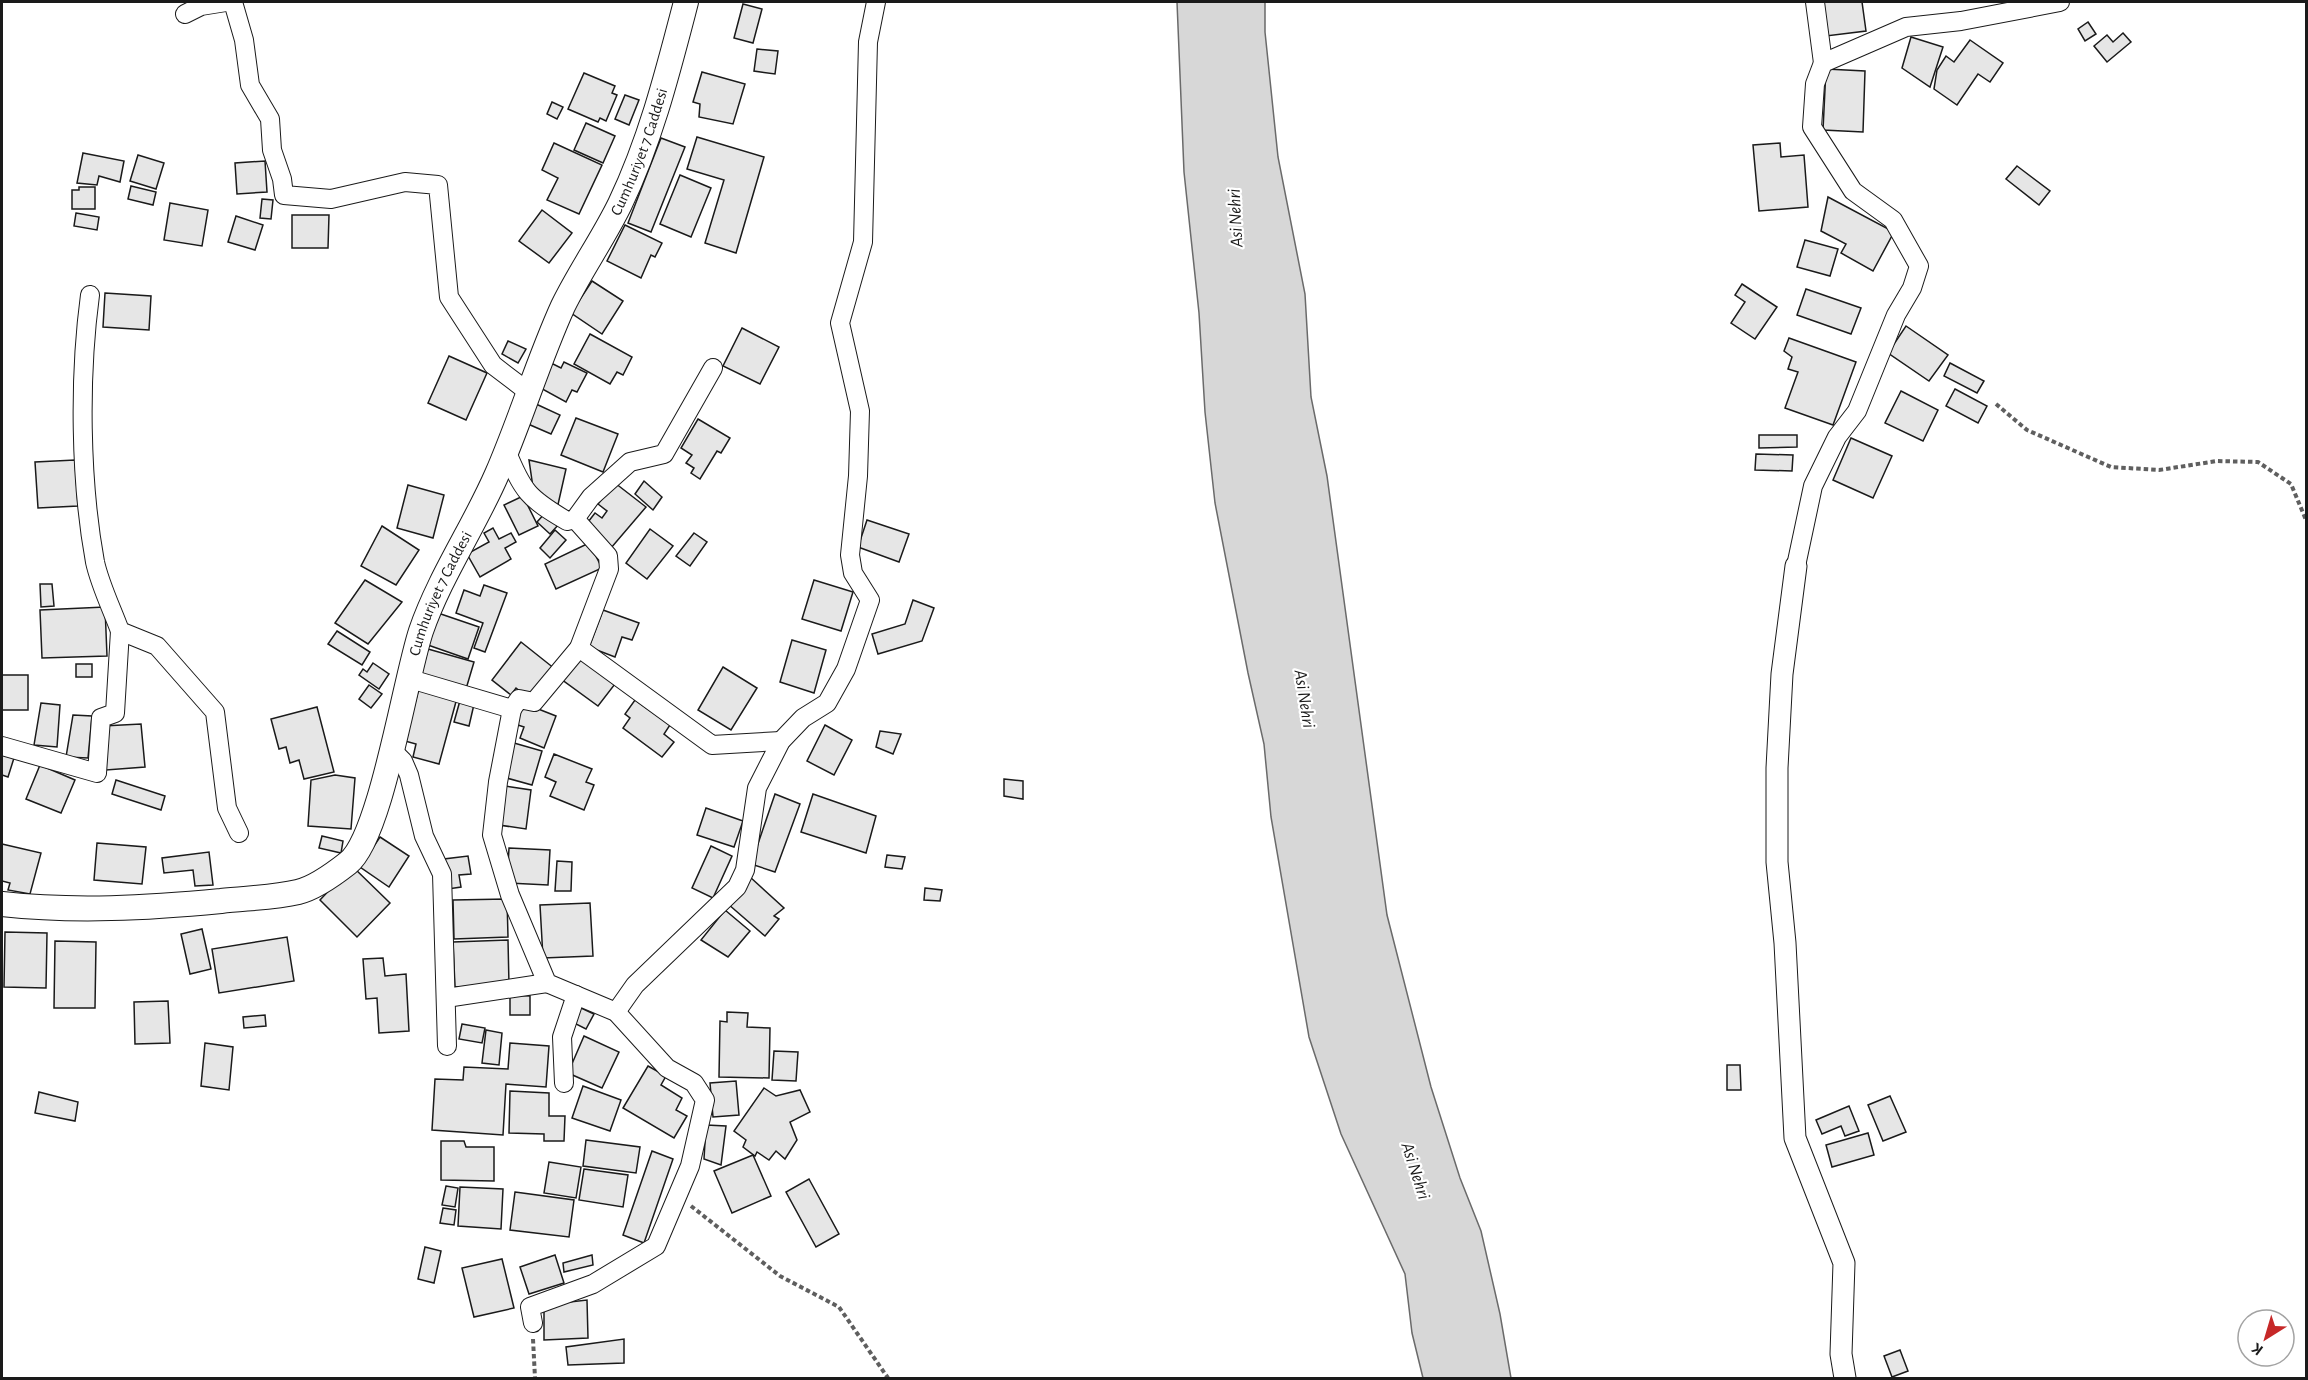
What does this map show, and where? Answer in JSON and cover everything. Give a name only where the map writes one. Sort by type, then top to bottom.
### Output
[{"type":"main road","name":"Cumhuriyet 7 Caddesi","points":[[2,904],[49,909],[101,910],[300,892],[329,876],[359,851],[368,833],[392,750],[407,678],[429,609],[481,508],[565,301],[619,206],[635,169],[660,100],[686,2]]},
{"type":"street","points":[[185,14],[201,6],[226,2]]},
{"type":"street","points":[[232,2],[244,40],[250,85],[270,119],[272,150],[282,179],[284,195],[331,199],[405,182],[438,185],[449,297],[493,365],[527,391]]},
{"type":"street","points":[[616,1012],[635,985],[737,887],[745,870],[757,788],[781,741],[803,718],[827,703],[846,669],[870,600],[853,573],[850,555],[860,411],[840,323],[863,242],[867,42],[876,2]]},
{"type":"street","points":[[1815,2],[1823,63],[1815,84],[1812,127],[1853,191],[1893,220],[1919,266],[1912,288],[1896,315],[1857,411],[1837,437],[1813,486],[1796,566],[1782,674],[1777,768],[1776,862],[1785,943],[1795,1138],[1844,1263],[1841,1354],[1845,1378]]},
{"type":"street","points":[[1823,63],[1906,27],[1961,21],[2060,2]]},
{"type":"street","points":[[2,746],[97,773],[100,718],[115,713],[120,631],[96,564],[89,517],[83,380],[90,295]]},
{"type":"street","points":[[506,450],[519,483],[531,499],[567,521],[575,519],[591,497],[630,462],[664,454],[713,368]]},
{"type":"street","points":[[547,983],[510,895],[492,835],[498,782],[512,709],[519,699],[534,702],[579,648],[609,569],[608,555],[575,519]]},
{"type":"street","points":[[120,631],[157,646],[215,712],[227,808],[239,833]]},
{"type":"street","points":[[579,648],[712,745],[781,741]]},
{"type":"street","points":[[407,678],[512,709]]},
{"type":"street","points":[[392,750],[403,761],[409,775],[423,836],[442,874],[447,1046]]},
{"type":"street","points":[[446,998],[547,983],[616,1012],[667,1068],[693,1083],[705,1100],[700,1133],[690,1166],[656,1246],[593,1284],[530,1307],[533,1323]]},
{"type":"street","points":[[564,1083],[562,1037],[576,995]]},
{"type":"path","points":[[1995,404],[2027,430],[2111,467],[2159,470],[2217,461],[2258,462],[2291,484],[2307,520]]},
{"type":"path","points":[[678,1196],[780,1276],[838,1307],[888,1378]]},
{"type":"path","points":[[533,1323],[535,1378]]},
{"type":"water","name":"Asi Nehri","points":[[1177,2],[1265,2],[1265,32],[1278,157],[1305,294],[1311,397],[1327,476],[1387,915],[1431,1087],[1460,1178],[1481,1231],[1500,1314],[1511,1378],[1423,1378],[1412,1333],[1405,1274],[1341,1134],[1309,1037],[1271,817],[1264,744],[1215,503],[1184,172]]},
{"type":"building","points":[[1822,2],[1862,2],[1866,31],[1826,36]]},
{"type":"building","points":[[743,4],[762,9],[753,43],[734,38]]},
{"type":"building","points":[[2088,22],[2096,34],[2085,41],[2078,29]]},
{"type":"building","points":[[2123,33],[2131,42],[2107,62],[2094,46],[2107,35],[2113,42]]},
{"type":"building","points":[[1911,37],[1943,47],[1930,87],[1902,68]]},
{"type":"building","points":[[1970,40],[2003,63],[1990,82],[1978,74],[1957,105],[1934,89],[1937,70],[1946,56],[1954,62]]},
{"type":"building","points":[[757,49],[778,51],[775,74],[754,71]]},
{"type":"building","points":[[1826,69],[1865,71],[1863,132],[1823,130]]},
{"type":"building","points":[[702,72],[745,84],[733,124],[699,117],[700,104],[693,102]]},
{"type":"building","points":[[584,73],[615,86],[612,93],[617,95],[606,121],[600,118],[598,122],[568,109]]},
{"type":"building","points":[[625,95],[639,100],[629,125],[615,119]]},
{"type":"building","points":[[552,102],[563,107],[557,119],[547,114]]},
{"type":"building","points":[[586,123],[615,136],[603,163],[574,150]]},
{"type":"building","points":[[697,137],[764,157],[736,253],[705,243],[724,180],[687,169]]},
{"type":"building","points":[[661,138],[685,147],[651,232],[628,223]]},
{"type":"building","points":[[554,143],[602,165],[579,214],[547,200],[558,178],[542,170]]},
{"type":"building","points":[[1780,143],[1781,157],[1804,155],[1808,207],[1759,211],[1753,145]]},
{"type":"building","points":[[83,153],[124,161],[120,182],[99,176],[97,185],[77,183]]},
{"type":"building","points":[[138,155],[164,163],[156,189],[130,181]]},
{"type":"building","points":[[265,161],[267,192],[237,194],[235,163]]},
{"type":"building","points":[[2017,166],[2050,191],[2039,205],[2006,179]]},
{"type":"building","points":[[680,175],[711,188],[691,237],[660,224]]},
{"type":"building","points":[[131,186],[156,192],[153,205],[128,199]]},
{"type":"building","points":[[79,187],[95,187],[95,209],[72,209],[72,190],[79,190]]},
{"type":"building","points":[[1828,197],[1894,232],[1873,271],[1841,253],[1846,244],[1821,231]]},
{"type":"building","points":[[262,199],[273,200],[271,219],[260,218]]},
{"type":"building","points":[[170,203],[208,210],[202,246],[164,240]]},
{"type":"building","points":[[542,210],[572,233],[549,263],[519,241]]},
{"type":"building","points":[[76,213],[99,217],[97,230],[74,226]]},
{"type":"building","points":[[292,215],[329,215],[328,248],[292,248]]},
{"type":"building","points":[[236,216],[263,225],[255,250],[228,242]]},
{"type":"building","points":[[625,225],[662,243],[655,257],[651,255],[641,278],[607,261]]},
{"type":"building","points":[[1805,240],[1838,249],[1830,276],[1797,267]]},
{"type":"building","points":[[592,281],[623,301],[602,334],[571,313]]},
{"type":"building","points":[[1742,284],[1777,307],[1755,339],[1731,323],[1745,302],[1735,295]]},
{"type":"building","points":[[1806,289],[1861,308],[1851,334],[1797,315]]},
{"type":"building","points":[[105,293],[151,296],[149,330],[103,327]]},
{"type":"building","points":[[1906,326],[1948,355],[1929,381],[1888,353]]},
{"type":"building","points":[[742,328],[779,347],[760,384],[723,366]]},
{"type":"building","points":[[590,334],[632,357],[623,375],[617,372],[610,384],[574,364]]},
{"type":"building","points":[[1789,338],[1856,362],[1833,425],[1785,408],[1798,372],[1788,369],[1792,357],[1784,351]]},
{"type":"building","points":[[508,341],[526,349],[518,363],[502,354]]},
{"type":"building","points":[[449,356],[487,373],[466,420],[428,403]]},
{"type":"building","points":[[547,361],[561,368],[564,362],[587,373],[577,392],[572,390],[566,402],[535,385]]},
{"type":"building","points":[[1950,363],[1984,381],[1977,393],[1944,376]]},
{"type":"building","points":[[1955,389],[1987,406],[1978,423],[1946,406]]},
{"type":"building","points":[[1901,391],[1938,410],[1923,441],[1885,423]]},
{"type":"building","points":[[536,404],[560,415],[551,434],[528,424]]},
{"type":"building","points":[[576,418],[618,434],[603,472],[561,455]]},
{"type":"building","points":[[698,419],[730,438],[721,453],[717,451],[700,479],[691,473],[694,468],[686,463],[692,455],[681,448]]},
{"type":"building","points":[[1759,435],[1797,435],[1797,447],[1759,448]]},
{"type":"building","points":[[1851,438],[1892,456],[1873,498],[1833,480]]},
{"type":"building","points":[[1756,454],[1793,455],[1792,471],[1755,470]]},
{"type":"building","points":[[75,460],[78,506],[38,508],[35,462]]},
{"type":"building","points":[[529,460],[566,469],[557,509],[534,494]]},
{"type":"building","points":[[644,481],[662,497],[653,510],[635,494]]},
{"type":"building","points":[[615,483],[646,507],[611,548],[585,526],[595,513],[602,518],[607,511],[598,504]]},
{"type":"building","points":[[408,485],[444,495],[433,538],[397,528]]},
{"type":"building","points":[[523,496],[538,526],[519,535],[504,505]]},
{"type":"building","points":[[546,512],[559,524],[550,534],[537,522]]},
{"type":"building","points":[[867,520],[909,534],[899,562],[858,547]]},
{"type":"building","points":[[382,526],[419,550],[396,585],[361,566]]},
{"type":"building","points":[[493,528],[499,539],[511,533],[516,542],[505,548],[511,559],[480,577],[467,554],[489,542],[484,533]]},
{"type":"building","points":[[650,529],[673,546],[647,579],[626,563]]},
{"type":"building","points":[[555,530],[566,540],[550,558],[540,548]]},
{"type":"building","points":[[694,533],[707,542],[690,566],[676,556]]},
{"type":"building","points":[[589,543],[602,568],[556,589],[545,564]]},
{"type":"building","points":[[365,580],[402,602],[368,644],[335,623]]},
{"type":"building","points":[[814,580],[853,592],[841,631],[802,619]]},
{"type":"building","points":[[40,584],[52,584],[54,606],[41,607]]},
{"type":"building","points":[[484,585],[507,593],[485,652],[474,648],[483,623],[456,613],[464,590],[480,596]]},
{"type":"building","points":[[913,600],[934,608],[922,641],[878,654],[872,634],[905,624]]},
{"type":"building","points":[[105,607],[107,656],[42,658],[40,610]]},
{"type":"building","points":[[603,610],[639,623],[632,640],[622,637],[615,657],[589,647]]},
{"type":"building","points":[[435,612],[479,627],[468,659],[425,644]]},
{"type":"building","points":[[337,631],[370,652],[362,665],[328,644]]},
{"type":"building","points":[[792,640],[826,650],[814,693],[780,682]]},
{"type":"building","points":[[521,642],[555,669],[530,699],[516,688],[511,695],[492,680]]},
{"type":"building","points":[[428,649],[474,662],[466,689],[421,676]]},
{"type":"building","points":[[578,656],[615,684],[598,706],[561,679]]},
{"type":"building","points":[[373,663],[389,674],[379,689],[359,675],[363,669],[367,672]]},
{"type":"building","points":[[76,664],[92,664],[92,677],[76,677]]},
{"type":"building","points":[[723,667],[757,688],[731,730],[698,710]]},
{"type":"building","points":[[2,675],[28,675],[28,710],[2,710]]},
{"type":"building","points":[[369,685],[382,694],[371,708],[359,699]]},
{"type":"building","points":[[419,688],[457,698],[439,764],[413,757],[416,744],[405,741]]},
{"type":"building","points":[[461,697],[475,700],[469,726],[454,722]]},
{"type":"building","points":[[635,700],[670,725],[664,734],[674,742],[662,757],[623,728],[630,718],[625,714]]},
{"type":"building","points":[[41,703],[60,705],[57,747],[34,745]]},
{"type":"building","points":[[523,703],[556,716],[544,748],[520,738],[524,727],[515,724]]},
{"type":"building","points":[[317,707],[334,772],[304,779],[299,760],[290,763],[286,747],[279,749],[271,719]]},
{"type":"building","points":[[73,715],[92,716],[88,758],[66,757]]},
{"type":"building","points":[[141,724],[145,767],[106,770],[103,726]]},
{"type":"building","points":[[825,725],[852,740],[834,775],[807,761]]},
{"type":"building","points":[[880,731],[901,734],[893,754],[876,747]]},
{"type":"building","points":[[514,743],[542,751],[532,785],[503,777]]},
{"type":"building","points":[[2,754],[14,758],[8,777],[2,775]]},
{"type":"building","points":[[554,754],[592,769],[586,782],[594,785],[584,810],[550,796],[556,782],[545,777]]},
{"type":"building","points":[[40,765],[75,780],[61,813],[26,799]]},
{"type":"building","points":[[335,775],[355,778],[351,829],[308,826],[311,780]]},
{"type":"building","points":[[1004,779],[1023,781],[1023,799],[1004,796]]},
{"type":"building","points":[[116,780],[165,796],[161,810],[112,794]]},
{"type":"building","points":[[505,786],[531,790],[526,829],[499,825]]},
{"type":"building","points":[[775,794],[800,804],[775,872],[751,864]]},
{"type":"building","points":[[813,794],[876,816],[866,853],[801,832]]},
{"type":"building","points":[[706,808],[743,821],[734,847],[697,835]]},
{"type":"building","points":[[322,836],[343,841],[341,853],[319,848]]},
{"type":"building","points":[[380,837],[409,856],[389,887],[360,867]]},
{"type":"building","points":[[97,843],[146,847],[142,884],[94,880]]},
{"type":"building","points":[[2,844],[41,853],[30,894],[8,890],[10,883],[2,881]]},
{"type":"building","points":[[711,846],[732,856],[713,898],[692,888]]},
{"type":"building","points":[[509,848],[550,850],[548,885],[507,883]]},
{"type":"building","points":[[209,852],[213,885],[195,886],[193,870],[164,873],[162,858]]},
{"type":"building","points":[[887,855],[905,857],[902,869],[885,867]]},
{"type":"building","points":[[468,856],[471,874],[459,875],[461,887],[448,889],[444,859]]},
{"type":"building","points":[[557,861],[572,862],[571,891],[555,891]]},
{"type":"building","points":[[352,866],[390,903],[357,937],[320,900]]},
{"type":"building","points":[[750,877],[784,908],[774,916],[779,919],[765,936],[728,904]]},
{"type":"building","points":[[925,888],[942,890],[940,901],[924,900]]},
{"type":"building","points":[[507,899],[508,937],[454,939],[453,900]]},
{"type":"building","points":[[590,903],[593,956],[543,958],[540,905]]},
{"type":"building","points":[[725,910],[750,931],[728,957],[701,940]]},
{"type":"building","points":[[202,929],[211,969],[190,974],[181,934]]},
{"type":"building","points":[[5,932],[47,933],[46,988],[4,987]]},
{"type":"building","points":[[287,937],[294,981],[219,993],[212,949]]},
{"type":"building","points":[[508,940],[509,985],[455,987],[453,942]]},
{"type":"building","points":[[55,941],[96,942],[95,1008],[54,1008]]},
{"type":"building","points":[[383,958],[385,976],[406,974],[409,1031],[379,1033],[377,998],[366,999],[363,959]]},
{"type":"building","points":[[510,995],[530,996],[530,1015],[510,1015]]},
{"type":"building","points":[[168,1001],[170,1043],[135,1044],[134,1002]]},
{"type":"building","points":[[579,1007],[594,1014],[586,1029],[572,1022]]},
{"type":"building","points":[[727,1012],[748,1013],[747,1027],[770,1028],[769,1078],[719,1077],[720,1021],[727,1022]]},
{"type":"building","points":[[265,1015],[266,1026],[244,1028],[243,1017]]},
{"type":"building","points":[[462,1024],[485,1028],[482,1043],[459,1039]]},
{"type":"building","points":[[486,1030],[502,1033],[499,1065],[482,1063]]},
{"type":"building","points":[[584,1036],[619,1052],[602,1088],[568,1073]]},
{"type":"building","points":[[205,1043],[233,1047],[229,1090],[201,1086]]},
{"type":"building","points":[[510,1043],[549,1046],[546,1087],[506,1084],[503,1135],[432,1130],[435,1079],[463,1080],[464,1067],[508,1069]]},
{"type":"building","points":[[774,1051],[798,1052],[796,1081],[772,1080]]},
{"type":"building","points":[[1727,1065],[1740,1065],[1741,1090],[1727,1090]]},
{"type":"building","points":[[648,1066],[666,1076],[661,1085],[682,1098],[676,1110],[687,1116],[674,1138],[623,1108]]},
{"type":"building","points":[[736,1081],[739,1115],[713,1117],[710,1083]]},
{"type":"building","points":[[583,1086],[621,1100],[610,1131],[572,1118]]},
{"type":"building","points":[[764,1088],[776,1096],[800,1090],[810,1112],[790,1122],[797,1140],[785,1159],[776,1151],[769,1160],[757,1152],[755,1156],[743,1147],[746,1140],[734,1131]]},
{"type":"building","points":[[510,1091],[549,1093],[549,1116],[565,1116],[564,1141],[544,1141],[544,1134],[509,1133]]},
{"type":"building","points":[[39,1092],[78,1102],[75,1121],[35,1113]]},
{"type":"building","points":[[1890,1096],[1906,1132],[1883,1141],[1868,1105]]},
{"type":"building","points":[[1849,1106],[1859,1131],[1845,1136],[1841,1126],[1822,1134],[1816,1120]]},
{"type":"building","points":[[706,1125],[726,1126],[721,1165],[704,1159]]},
{"type":"building","points":[[1868,1133],[1874,1155],[1832,1167],[1826,1145]]},
{"type":"building","points":[[586,1140],[640,1147],[636,1173],[583,1166]]},
{"type":"building","points":[[441,1141],[464,1141],[466,1147],[494,1147],[494,1181],[441,1180]]},
{"type":"building","points":[[652,1151],[673,1159],[644,1243],[623,1235]]},
{"type":"building","points":[[753,1155],[771,1196],[732,1213],[714,1171]]},
{"type":"building","points":[[549,1162],[581,1167],[576,1198],[544,1193]]},
{"type":"building","points":[[584,1169],[628,1175],[623,1207],[579,1200]]},
{"type":"building","points":[[809,1179],[839,1234],[816,1247],[786,1192]]},
{"type":"building","points":[[446,1186],[458,1188],[455,1207],[442,1205]]},
{"type":"building","points":[[460,1187],[503,1189],[501,1229],[458,1226]]},
{"type":"building","points":[[515,1192],[574,1200],[569,1237],[510,1230]]},
{"type":"building","points":[[443,1208],[456,1210],[454,1225],[440,1223]]},
{"type":"building","points":[[425,1247],[441,1251],[434,1283],[418,1279]]},
{"type":"building","points":[[555,1255],[564,1283],[529,1294],[520,1267]]},
{"type":"building","points":[[592,1255],[593,1265],[564,1272],[563,1263]]},
{"type":"building","points":[[502,1259],[514,1308],[474,1317],[462,1268]]},
{"type":"building","points":[[587,1300],[588,1338],[544,1340],[544,1305]]},
{"type":"building","points":[[624,1339],[624,1363],[568,1365],[566,1347]]},
{"type":"building","points":[[1900,1350],[1908,1371],[1892,1377],[1884,1356]]}]
